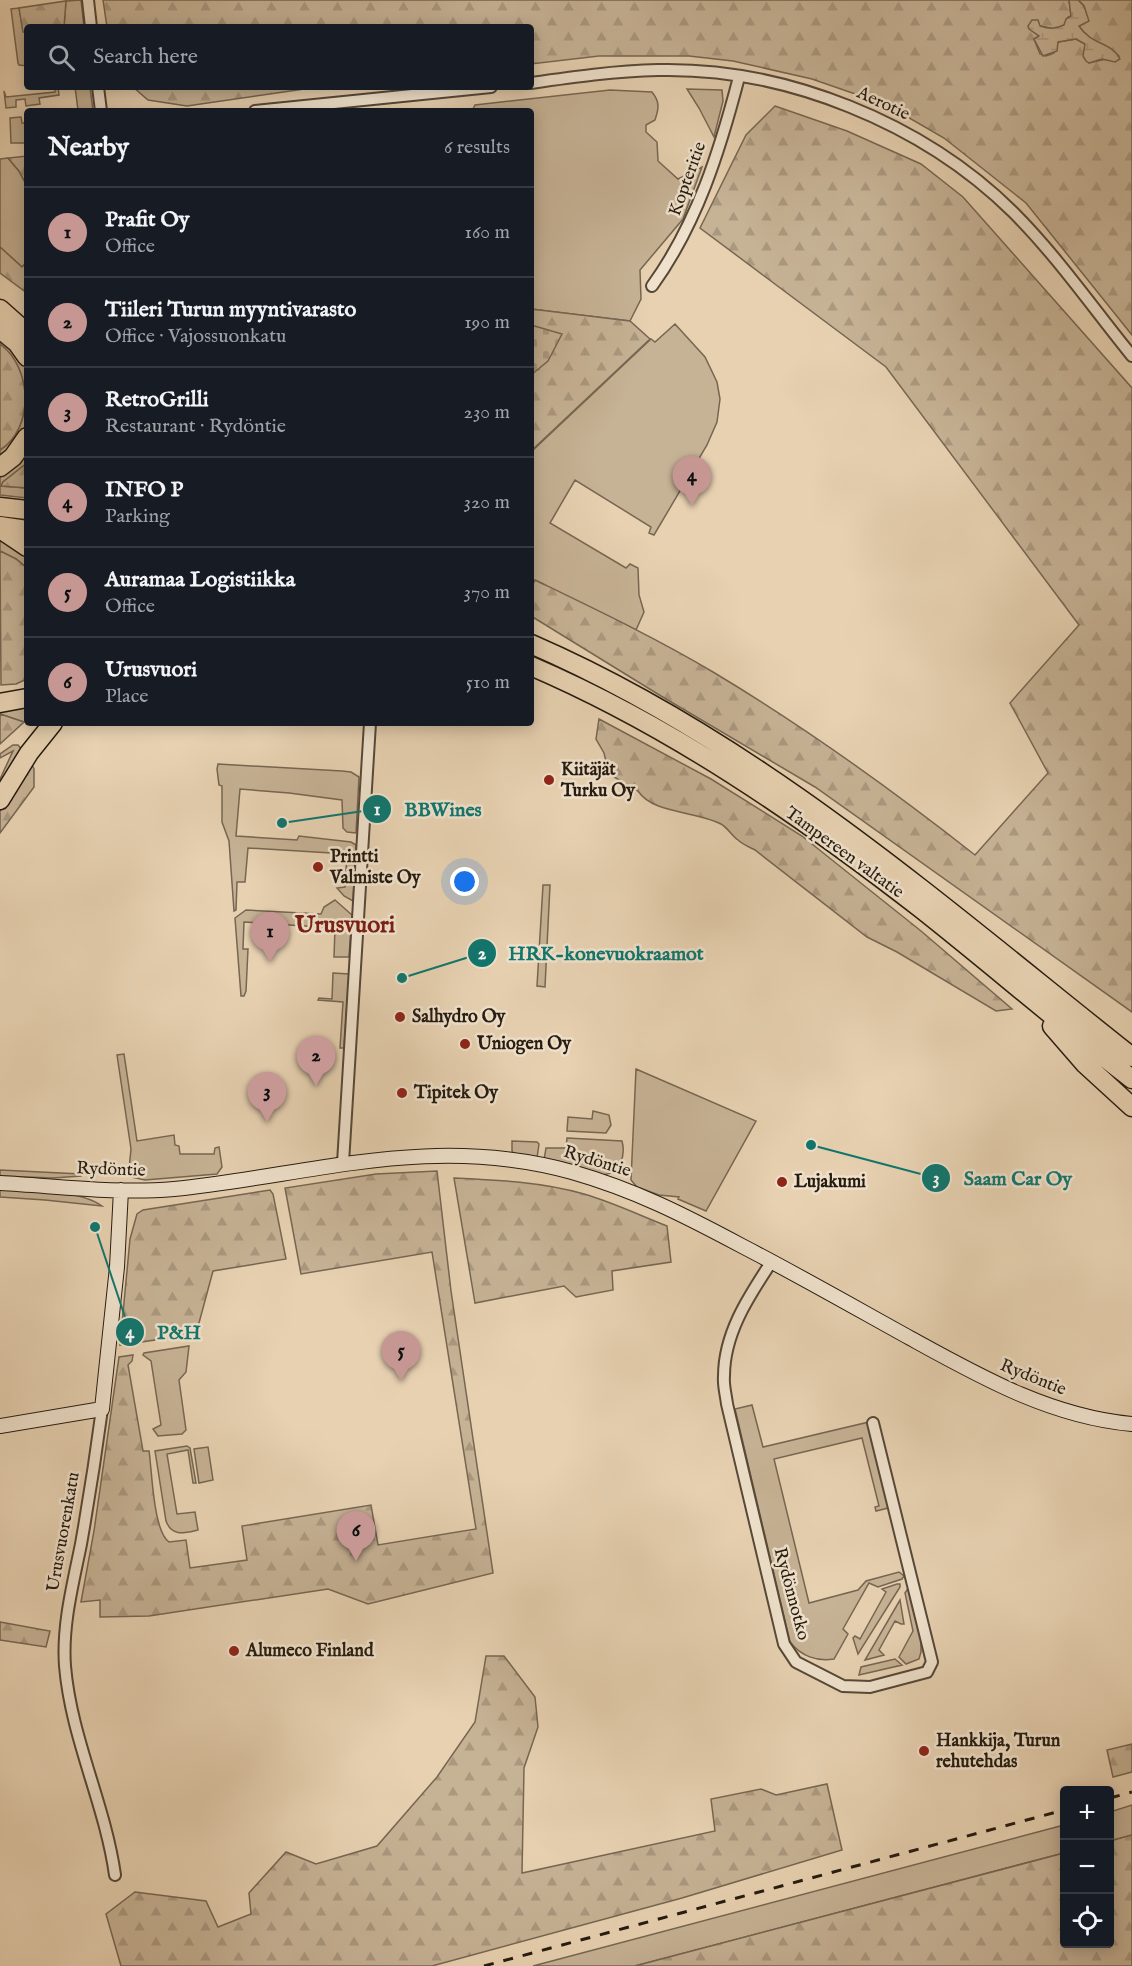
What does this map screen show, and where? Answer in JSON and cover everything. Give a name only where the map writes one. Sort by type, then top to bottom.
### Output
[{"type":"highway","points":[[0,309],[24,330]]},
{"type":"highway","points":[[0,329],[17,343],[24,353]]},
{"type":"highway","points":[[0,467],[13,457],[24,441]]},
{"type":"highway","points":[[0,507],[24,510]]},
{"type":"highway","points":[[0,528],[24,530]]},
{"type":"highway","points":[[0,528],[24,545]]},
{"type":"highway","name":"Tampereen valtatie","points":[[534,645],[700,731],[797,795],[933,897],[1132,1057]]},
{"type":"highway","name":"Tampereen valtatie","points":[[534,667],[564,680],[686,745],[812,827],[919,908],[1132,1079]]},
{"type":"highway","points":[[0,703],[24,699]]},
{"type":"highway","points":[[0,800],[29,753],[51,726]]},
{"type":"highway","points":[[1020,989],[1085,1064],[1132,1107]]},
{"type":"highway","points":[[1066,1005],[1132,1043]]},
{"type":"street","points":[[88,0],[91,24]]},
{"type":"street","name":"Aerotie","points":[[534,83],[619,72],[660,70],[739,76],[806,91],[862,111],[911,135],[968,174],[1012,212],[1042,244],[1132,356]]},
{"type":"street","name":"Kopteritie","points":[[652,286],[671,259],[699,203],[739,76]]},
{"type":"street","points":[[98,90],[100,108]]},
{"type":"street","points":[[284,108],[462,90]]},
{"type":"street","points":[[343,1163],[370,726]]},
{"type":"street","name":"Rydöntie","points":[[0,1183],[121,1190],[174,1189],[343,1163],[416,1156],[496,1157],[550,1167],[607,1183],[667,1206],[1001,1387],[1066,1410],[1132,1424]]},
{"type":"street","name":"Urusvuorenkatu","points":[[115,1875],[112,1851],[74,1718],[65,1665],[67,1620],[93,1476],[102,1409],[115,1290],[121,1190]]},
{"type":"street","name":"Rydönnotko","points":[[772,1261],[736,1320],[726,1352],[723,1376],[727,1404],[784,1644],[796,1662],[843,1686],[870,1687],[927,1672],[932,1662],[873,1423]]},
{"type":"street","points":[[0,1426],[102,1409]]},
{"type":"green space","points":[[81,0],[84,24],[64,24],[66,1]]},
{"type":"green space","points":[[103,0],[1069,0],[1071,16],[1064,25],[1055,29],[1040,26],[1029,28],[1039,36],[1034,39],[1040,54],[1046,56],[1054,53],[1058,42],[1076,39],[1085,44],[1084,56],[1089,63],[1119,56],[1083,32],[1079,26],[1088,21],[1084,6],[1078,0],[1132,0],[1132,335],[1026,203],[944,138],[887,105],[812,79],[733,61],[689,56],[599,56],[534,64],[534,24],[107,24]]},
{"type":"green space","points":[[1069,0],[1078,0],[1084,6],[1089,21],[1079,26],[1084,32],[1112,49],[1120,59],[1115,62],[1102,59],[1089,63],[1083,56],[1085,44],[1076,39],[1058,42],[1057,51],[1043,56],[1034,39],[1039,36],[1028,26],[1032,20],[1038,20],[1040,26],[1047,28],[1064,25],[1066,19],[1071,16]]},
{"type":"green space","points":[[66,1],[64,24],[24,24],[23,32],[19,8]]},
{"type":"green space","points":[[19,8],[24,32],[24,66],[18,63],[11,9]]},
{"type":"green space","points":[[687,89],[722,90],[723,101],[714,137],[699,108]]},
{"type":"green space","points":[[58,90],[59,95],[39,98],[40,104],[26,106],[25,99],[16,100],[16,107],[6,108],[4,91],[6,97]]},
{"type":"green space","points":[[75,90],[90,90],[93,108],[78,108]]},
{"type":"green space","points":[[136,90],[297,90],[187,106],[148,100]]},
{"type":"green space","points":[[610,90],[652,92],[658,102],[658,109],[655,120],[646,125],[646,132],[657,142],[658,161],[678,179],[702,167],[683,219],[640,270],[641,299],[630,321],[534,309],[534,108],[474,108],[475,105]]},
{"type":"green space","points":[[775,106],[847,131],[921,164],[963,197],[1132,388],[1132,1012],[815,787],[534,618],[535,580],[670,647],[747,693],[814,737],[912,806],[975,855],[1048,773],[1010,703],[1079,625],[886,367],[700,228],[746,135]]},
{"type":"green space","points":[[21,117],[24,123],[24,143],[11,143],[10,118]]},
{"type":"green space","points":[[24,156],[24,180],[19,171],[8,158]]},
{"type":"green space","points":[[8,158],[24,180],[24,265],[22,267],[0,247],[0,159]]},
{"type":"green space","points":[[0,247],[22,267],[24,265],[24,291],[0,273]]},
{"type":"green space","points":[[534,309],[630,321],[650,339],[534,448]]},
{"type":"green space","points":[[675,324],[705,357],[717,382],[720,399],[717,422],[707,445],[654,535],[649,533],[651,527],[575,480],[550,523],[626,568],[630,564],[638,568],[639,595],[644,612],[636,630],[534,581],[534,449],[651,339],[655,342]]},
{"type":"green space","points":[[534,326],[562,334],[548,361],[534,373]]},
{"type":"green space","points":[[0,336],[24,362],[24,390],[18,367],[0,344]]},
{"type":"green space","points":[[0,344],[11,354],[18,367],[24,390],[24,413],[11,440],[0,450]]},
{"type":"green space","points":[[24,413],[23,435],[0,461],[0,450],[11,440]]},
{"type":"green space","points":[[24,452],[24,465],[1,486],[24,488],[24,498],[0,495],[0,474]]},
{"type":"green space","points":[[24,465],[24,488],[1,486]]},
{"type":"green space","points":[[0,540],[24,553],[24,566],[16,559],[0,551]]},
{"type":"green space","points":[[0,551],[24,566],[24,680],[16,684],[1,685]]},
{"type":"green space","points":[[24,703],[24,722],[0,714],[0,707]]},
{"type":"green space","points":[[0,714],[24,722],[0,744]]},
{"type":"green space","points":[[599,719],[711,779],[802,836],[921,931],[1012,1009],[996,1011],[897,952],[867,937],[755,850],[740,841],[721,824],[654,804],[638,791],[609,774],[604,753],[596,739]]},
{"type":"green space","points":[[13,745],[18,745],[23,751],[0,788],[0,779],[13,751],[0,758],[0,754]]},
{"type":"green space","points":[[30,761],[34,769],[34,787],[0,833],[0,811]]},
{"type":"green space","points":[[218,764],[342,771],[351,772],[359,777],[356,833],[347,832],[343,828],[342,800],[240,789],[236,836],[297,840],[299,836],[351,842],[356,845],[353,901],[337,888],[345,887],[347,854],[248,848],[245,882],[237,882],[236,910],[234,911],[229,841],[222,822],[222,786],[219,785]]},
{"type":"green space","points":[[543,885],[550,885],[545,987],[537,986]]},
{"type":"green space","points":[[335,900],[352,915],[349,957],[334,957],[335,928],[244,922],[243,949],[248,949],[246,991],[244,996],[241,996],[235,918],[246,910],[321,914],[324,907]]},
{"type":"green space","points":[[333,973],[349,974],[344,1048],[340,1048],[343,1002],[318,1000],[319,998],[332,999]]},
{"type":"green space","points":[[124,1054],[137,1141],[174,1135],[175,1145],[179,1146],[180,1154],[214,1154],[215,1148],[219,1147],[222,1167],[217,1174],[145,1180],[132,1177],[129,1169],[131,1149],[117,1055]]},
{"type":"green space","points":[[636,1069],[756,1121],[706,1211],[678,1199],[679,1197],[659,1195],[637,1187],[631,1180]]},
{"type":"green space","points":[[593,1111],[609,1115],[611,1125],[606,1133],[567,1131],[568,1117],[592,1119]]},
{"type":"green space","points":[[567,1138],[622,1141],[623,1152],[618,1167],[609,1174],[603,1175],[544,1160],[546,1148],[566,1148]]},
{"type":"green space","points":[[512,1141],[537,1142],[539,1144],[537,1158],[514,1154]]},
{"type":"green space","points":[[0,1170],[81,1174],[81,1176],[53,1178],[0,1176]]},
{"type":"green space","points":[[437,1171],[451,1291],[493,1573],[368,1604],[328,1589],[149,1616],[100,1617],[100,1600],[81,1602],[94,1531],[119,1357],[133,1355],[128,1365],[143,1451],[149,1451],[154,1500],[160,1526],[169,1542],[186,1540],[190,1568],[247,1560],[242,1526],[371,1505],[378,1545],[476,1529],[432,1252],[301,1274],[285,1188],[376,1174]]},
{"type":"green space","points":[[454,1178],[536,1184],[584,1194],[615,1205],[667,1226],[671,1262],[612,1271],[613,1290],[576,1297],[564,1286],[475,1303]]},
{"type":"green space","points":[[0,1189],[80,1196],[102,1206],[0,1197]]},
{"type":"green space","points":[[270,1190],[273,1194],[286,1259],[213,1271],[196,1334],[120,1345],[130,1239],[137,1214],[143,1210]]},
{"type":"green space","points":[[189,1346],[186,1372],[179,1380],[186,1430],[182,1434],[158,1436],[153,1429],[161,1425],[151,1361],[143,1355]]},
{"type":"green space","points":[[752,1405],[763,1447],[869,1422],[890,1505],[888,1508],[876,1511],[875,1507],[879,1506],[862,1438],[774,1459],[809,1603],[858,1590],[866,1581],[899,1572],[904,1576],[902,1579],[878,1587],[869,1583],[843,1629],[848,1634],[834,1659],[822,1660],[810,1657],[790,1642],[735,1409]]},
{"type":"green space","points":[[187,1446],[190,1448],[196,1483],[193,1483],[188,1450],[167,1454],[177,1514],[195,1512],[198,1530],[179,1533],[172,1530],[166,1521],[155,1451]]},
{"type":"green space","points":[[208,1447],[213,1480],[199,1483],[194,1449]]},
{"type":"green space","points":[[900,1584],[900,1587],[858,1654],[853,1638],[855,1636],[860,1639],[886,1592],[882,1589]]},
{"type":"green space","points":[[909,1587],[921,1635],[921,1652],[919,1659],[906,1664],[899,1657],[913,1631],[905,1593]]},
{"type":"green space","points":[[900,1600],[904,1624],[895,1621],[879,1650],[884,1655],[865,1660]]},
{"type":"green space","points":[[0,1622],[50,1631],[46,1647],[0,1640]]},
{"type":"green space","points":[[486,1656],[504,1656],[535,1697],[538,1727],[524,1768],[522,1873],[715,1831],[711,1799],[761,1789],[776,1795],[827,1784],[842,1850],[682,1898],[432,1966],[121,1966],[106,1914],[135,1892],[206,1901],[218,1927],[251,1914],[249,1893],[286,1852],[316,1864],[377,1846],[437,1777],[475,1722]]},
{"type":"green space","points":[[895,1659],[902,1665],[859,1675],[861,1667]]},
{"type":"green space","points":[[1132,1744],[1132,1772],[1113,1777],[1107,1750]]},
{"type":"green space","points":[[1132,1805],[1132,1835],[1114,1840],[1114,1811]]},
{"type":"green space","points":[[1060,1826],[1060,1854],[635,1966],[533,1966]]},
{"type":"green space","points":[[1132,1835],[1132,1966],[635,1966],[1060,1854],[1060,1948],[1114,1948],[1114,1840]]},
{"type":"railway","points":[[1114,1797],[1132,1792]]},
{"type":"railway","points":[[484,1966],[1060,1811]]},
{"type":"place","name":"INFO P","points":[[692,506]]},
{"type":"place","name":"Kiitäjät Turku Oy","points":[[549,780]]},
{"type":"place","name":"BBWines","points":[[282,823]]},
{"type":"place","name":"Printti Valmiste Oy","points":[[318,867]]},
{"type":"place","name":"Prafit Oy","points":[[270,962]]},
{"type":"place","name":"HRK-konevuokraamot","points":[[402,978]]},
{"type":"place","name":"Salhydro Oy","points":[[400,1017]]},
{"type":"place","name":"Uniogen Oy","points":[[465,1044]]},
{"type":"place","name":"Tiileri Turun myyntivarasto","points":[[316,1086]]},
{"type":"place","name":"Tipitek Oy","points":[[402,1093]]},
{"type":"place","name":"RetroGrilli","points":[[267,1122]]},
{"type":"place","name":"Saam Car Oy","points":[[811,1145]]},
{"type":"place","name":"Lujakumi","points":[[782,1182]]},
{"type":"place","name":"P&H","points":[[95,1227]]},
{"type":"place","name":"Auramaa Logistiikka","points":[[401,1381]]},
{"type":"place","name":"Urusvuori","points":[[356,1561]]},
{"type":"place","name":"Alumeco Finland","points":[[234,1651]]},
{"type":"place","name":"Hankkija, Turun rehutehdas","points":[[924,1751]]},
{"type":"district","name":"Urusvuori","points":[[345,925]]}]
